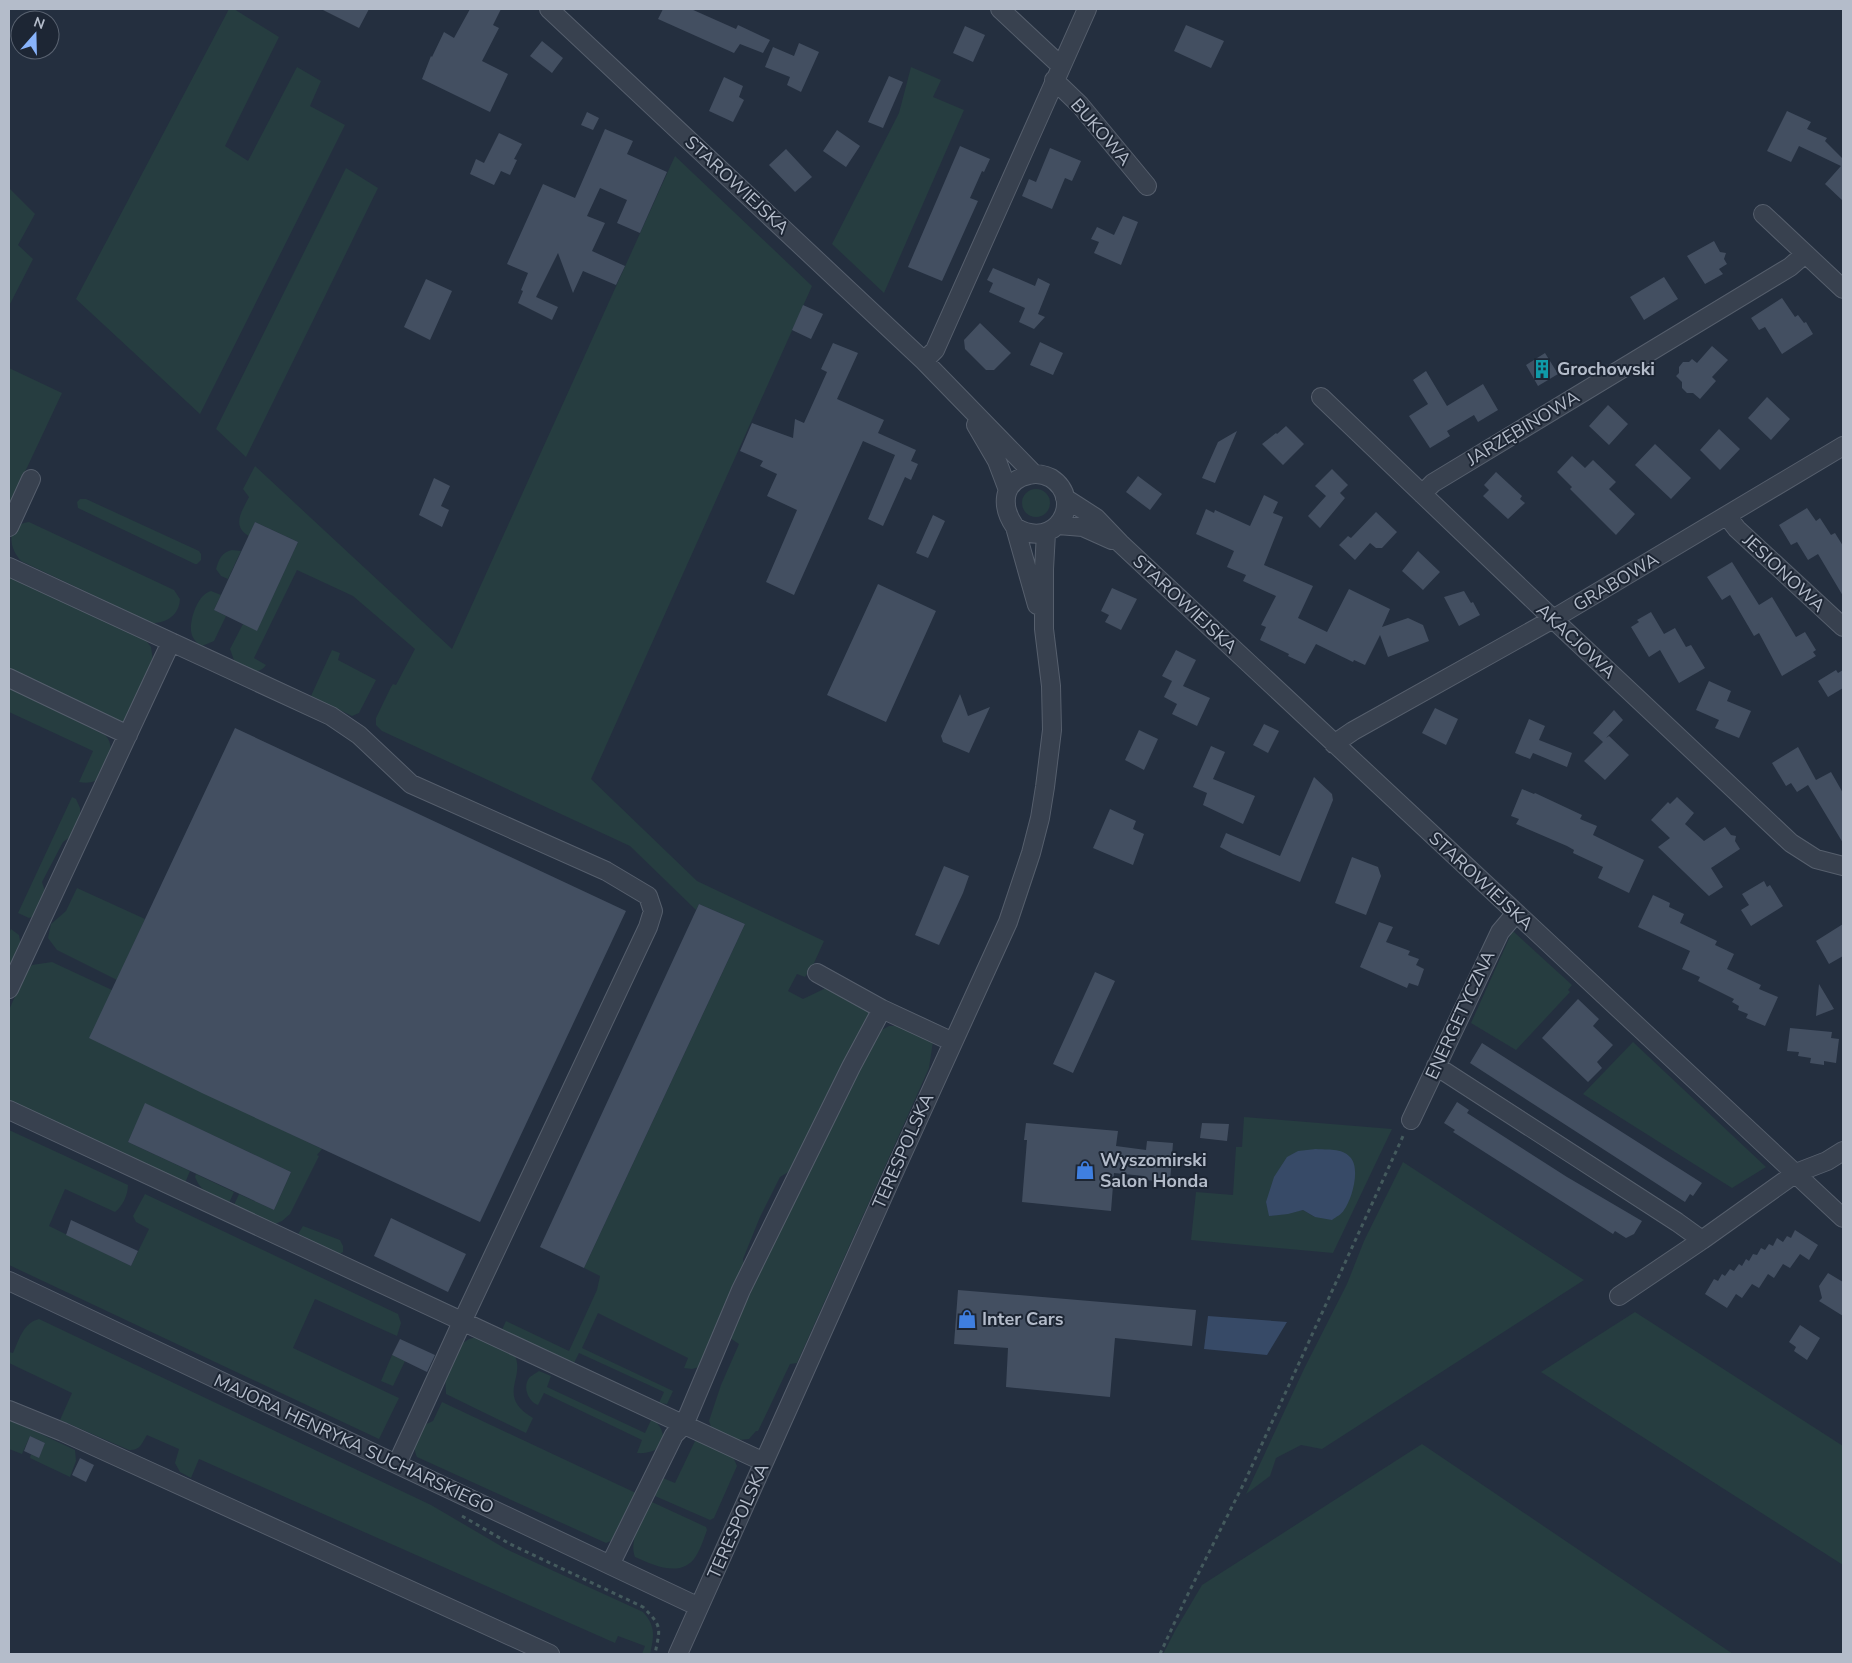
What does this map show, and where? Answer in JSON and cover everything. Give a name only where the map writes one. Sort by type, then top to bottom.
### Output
[{"type":"street","name":"STAROWIEJSKA","points":[[549,9],[924,361],[1034,474]]},
{"type":"street","name":"BUKOWA","points":[[1000,9],[1058,73],[1080,105],[1147,186]]},
{"type":"street","points":[[924,361],[934,351],[1086,9]]},
{"type":"street","points":[[1763,214],[1843,290]]},
{"type":"street","name":"JARZĘBINOWA","points":[[1422,494],[1433,483],[1790,267],[1805,254]]},
{"type":"street","name":"AKACJOWA","points":[[1321,397],[1553,620],[1791,843],[1816,859],[1843,866]]},
{"type":"street","name":"STAROWIEJSKA","points":[[964,402],[997,461],[1008,490]]},
{"type":"street","name":"GRABOWA","points":[[1334,744],[1353,731],[1553,620],[1843,446]]},
{"type":"street","points":[[1034,474],[1047,476],[1054,480],[1059,485],[1065,498],[1064,513],[1052,529],[1032,534],[1023,532],[1015,526],[1008,516],[1005,500],[1008,490],[1014,483],[1021,477],[1034,474]]},
{"type":"street","points":[[9,527],[31,478]]},
{"type":"street","name":"STAROWIEJSKA","points":[[1065,498],[1096,518],[1120,543],[1334,744],[1843,1218]]},
{"type":"street","name":"JESIONOWA","points":[[1727,516],[1737,529],[1843,628]]},
{"type":"street","name":"TERESPOLSKA","points":[[1015,526],[1044,629]]},
{"type":"street","name":"STAROWIEJSKA","points":[[1052,529],[1084,527],[1120,543]]},
{"type":"street","name":"TERESPOLSKA","points":[[678,1654],[1008,922],[1031,853],[1040,818],[1052,730],[1051,686],[1044,629],[1044,569],[1052,529]]},
{"type":"street","points":[[9,567],[331,716],[359,736],[411,784],[606,871],[648,896],[652,911],[648,926],[397,1464]]},
{"type":"street","points":[[9,989],[171,642]]},
{"type":"street","points":[[9,678],[128,735]]},
{"type":"street","name":"ENERGETYCZNA","points":[[1411,1120],[1500,932],[1516,913]]},
{"type":"street","points":[[817,973],[882,1009],[953,1042]]},
{"type":"street","points":[[610,1565],[674,1435],[684,1425],[741,1290],[851,1067],[882,1009]]},
{"type":"street","points":[[1436,1066],[1702,1240]]},
{"type":"street","points":[[9,1110],[764,1462]]},
{"type":"street","points":[[1619,1296],[1796,1173],[1843,1151]]},
{"type":"street","name":"MAJORA HENRYKA SUCHARSKIEGO","points":[[9,1281],[699,1607]]},
{"type":"street","points":[[9,1410],[63,1432],[550,1654]]},
{"type":"path","points":[[1160,1654],[1245,1481],[1411,1120]]},
{"type":"path","points":[[460,1515],[510,1544],[643,1607],[657,1621],[660,1631],[655,1654]]},
{"type":"green space","points":[[229,9],[234,9],[279,37],[225,146],[248,161],[297,67],[321,81],[310,106],[345,125],[200,414],[76,299]]},
{"type":"green space","points":[[911,67],[941,80],[933,97],[964,110],[884,293],[832,244],[899,113]]},
{"type":"green space","points":[[675,156],[812,286],[591,779],[697,881],[824,941],[805,977],[797,974],[788,991],[803,999],[828,987],[872,1012],[790,1171],[780,1177],[760,1217],[743,1259],[745,1270],[699,1367],[692,1369],[684,1368],[688,1358],[598,1313],[582,1348],[673,1391],[667,1404],[659,1403],[664,1392],[579,1353],[574,1363],[522,1341],[500,1334],[506,1321],[569,1351],[597,1290],[600,1276],[584,1268],[745,924],[699,904],[696,910],[630,846],[382,731],[376,725],[376,718],[391,687],[393,684],[396,685],[415,649],[353,596],[297,570],[254,658],[266,665],[263,669],[256,671],[235,663],[230,649],[243,624],[257,630],[298,542],[255,522],[249,536],[240,528],[240,518],[249,497],[243,489],[255,466],[452,649]]},
{"type":"green space","points":[[346,168],[378,188],[246,457],[216,429]]},
{"type":"green space","points":[[9,188],[35,214],[18,245],[33,259],[9,306]]},
{"type":"green space","points":[[9,368],[62,393],[9,506]]},
{"type":"green space","points":[[1036,489],[1046,493],[1050,503],[1046,513],[1036,517],[1026,513],[1022,503],[1026,493]]},
{"type":"green space","points":[[80,499],[86,499],[199,551],[201,560],[195,564],[78,508],[77,502]]},
{"type":"green space","points":[[29,522],[174,590],[180,599],[175,614],[163,622],[152,623],[21,561],[12,543],[13,532],[16,527]]},
{"type":"green space","points":[[232,550],[241,551],[228,579],[221,576],[216,569],[221,556]]},
{"type":"green space","points":[[9,576],[144,638],[151,647],[153,661],[125,723],[120,724],[9,669]]},
{"type":"green space","points":[[211,591],[221,595],[214,610],[226,616],[214,641],[202,646],[192,636],[192,620],[196,607],[202,597]]},
{"type":"green space","points":[[332,650],[340,653],[338,660],[376,680],[359,713],[352,716],[311,696]]},
{"type":"green space","points":[[9,688],[105,735],[109,740],[111,752],[107,766],[100,777],[91,782],[79,782],[93,751],[9,712]]},
{"type":"green space","points":[[72,797],[76,799],[80,808],[80,820],[73,835],[63,842],[42,882],[45,891],[34,916],[29,918],[18,913]]},
{"type":"green space","points":[[77,888],[145,919],[117,980],[57,950],[48,938],[51,924],[66,911]]},
{"type":"green space","points":[[11,929],[19,935],[21,946],[9,972],[9,933]]},
{"type":"green space","points":[[1512,932],[1572,985],[1568,990],[1570,992],[1516,1050],[1471,1023]]},
{"type":"green space","points":[[52,962],[112,990],[220,1100],[322,1149],[317,1155],[319,1156],[290,1214],[275,1224],[234,1205],[239,1194],[274,1210],[291,1172],[146,1104],[128,1142],[190,1171],[185,1183],[9,1100],[9,1010],[26,971],[32,965]]},
{"type":"green space","points":[[889,1026],[898,1026],[933,1041],[929,1068],[797,1363],[790,1364],[758,1431],[749,1439],[739,1440],[712,1429],[709,1421],[721,1385],[739,1344],[730,1338],[802,1180],[880,1031]]},
{"type":"green space","points":[[1633,1042],[1766,1167],[1732,1188],[1583,1094]]},
{"type":"green space","points":[[1244,1117],[1392,1129],[1333,1253],[1191,1240],[1196,1192],[1233,1195],[1236,1147],[1242,1147]],"holes":[[[1266,1202],[1344,1210],[1315,1217],[1303,1210],[1270,1216]]]},
{"type":"green space","points":[[9,1130],[128,1185],[125,1200],[115,1212],[65,1189],[49,1226],[131,1266],[149,1229],[136,1222],[133,1216],[145,1194],[398,1314],[401,1323],[397,1336],[315,1299],[293,1348],[399,1398],[379,1439],[9,1265]]},
{"type":"green space","points":[[1403,1162],[1584,1280],[1322,1449],[1301,1445],[1276,1458],[1270,1476],[1246,1494],[1304,1369],[1347,1284],[1364,1241]]},
{"type":"green space","points":[[196,1174],[234,1192],[229,1203],[204,1190],[195,1177]]},
{"type":"green space","points":[[303,1226],[340,1240],[343,1252],[340,1254],[298,1234]]},
{"type":"green space","points":[[1635,1312],[1843,1446],[1843,1565],[1541,1372]]},
{"type":"green space","points":[[39,1319],[431,1505],[506,1549],[643,1612],[650,1622],[653,1632],[650,1654],[642,1654],[645,1646],[618,1636],[615,1643],[199,1459],[191,1478],[180,1472],[175,1463],[179,1449],[147,1435],[138,1448],[129,1450],[60,1420],[72,1393],[9,1363],[9,1352],[13,1353],[25,1328]]},
{"type":"green space","points":[[477,1337],[514,1354],[517,1362],[514,1386],[516,1402],[522,1410],[533,1418],[526,1433],[446,1394],[445,1374],[461,1344]]},
{"type":"green space","points":[[392,1355],[405,1361],[393,1386],[381,1381]]},
{"type":"green space","points":[[539,1371],[551,1376],[547,1387],[645,1433],[652,1418],[662,1431],[662,1443],[654,1451],[637,1453],[642,1440],[544,1393],[538,1405],[529,1398],[526,1386],[529,1378]]},
{"type":"green space","points":[[442,1402],[638,1494],[613,1540],[606,1543],[417,1457],[415,1445],[418,1437],[424,1425],[433,1421]]},
{"type":"green space","points":[[9,1419],[75,1450],[76,1461],[70,1477],[30,1458],[31,1454],[39,1457],[45,1443],[30,1436],[22,1454],[9,1449]]},
{"type":"green space","points":[[696,1439],[733,1457],[737,1466],[714,1518],[710,1520],[655,1496],[663,1478],[675,1483]]},
{"type":"green space","points":[[1422,1444],[1733,1654],[1163,1654],[1202,1585]]},
{"type":"green space","points":[[652,1502],[706,1527],[707,1530],[698,1553],[690,1563],[683,1567],[667,1568],[635,1557],[633,1550],[635,1536]]},
{"type":"water","points":[[1316,1149],[1343,1152],[1353,1162],[1355,1168],[1354,1184],[1350,1199],[1343,1211],[1332,1220],[1315,1217],[1303,1210],[1269,1216],[1266,1202],[1274,1177],[1287,1157],[1298,1151]]},
{"type":"water","points":[[1208,1316],[1287,1322],[1267,1355],[1204,1349]]},
{"type":"building","points":[[321,9],[369,9],[359,28]]},
{"type":"building","points":[[470,9],[501,9],[493,25],[499,28],[482,61],[508,74],[490,112],[422,79],[431,56],[444,32],[454,38]]},
{"type":"building","points":[[663,9],[691,9],[736,29],[738,25],[770,40],[763,53],[740,44],[734,53],[658,19]]},
{"type":"building","points":[[1186,25],[1224,41],[1211,68],[1174,51]]},
{"type":"building","points":[[965,26],[985,35],[973,62],[953,53]]},
{"type":"building","points":[[542,41],[563,58],[552,73],[530,56]]},
{"type":"building","points":[[799,43],[819,52],[801,92],[787,85],[790,77],[765,67],[773,47],[794,56]]},
{"type":"building","points":[[889,76],[903,82],[883,128],[868,122]]},
{"type":"building","points":[[724,77],[743,86],[739,97],[744,100],[733,122],[709,111]]},
{"type":"building","points":[[1787,111],[1811,122],[1807,129],[1827,138],[1825,141],[1843,159],[1843,201],[1825,184],[1841,166],[1799,146],[1791,162],[1767,151]]},
{"type":"building","points":[[587,112],[599,118],[593,130],[581,125]]},
{"type":"building","points":[[605,129],[633,141],[627,154],[667,172],[640,233],[617,223],[627,200],[600,188],[587,216],[605,223],[592,251],[625,266],[616,285],[583,271],[573,293],[558,253],[536,297],[558,307],[552,320],[518,303],[528,273],[507,264],[543,184],[575,198]]},
{"type":"building","points":[[837,130],[860,146],[846,167],[823,151]]},
{"type":"building","points":[[499,133],[522,144],[514,159],[517,160],[510,175],[501,171],[494,185],[470,174],[476,159],[484,163]]},
{"type":"building","points":[[960,146],[990,159],[984,172],[982,171],[970,198],[978,201],[942,281],[908,267]]},
{"type":"building","points":[[1050,148],[1081,161],[1072,181],[1065,178],[1052,209],[1022,196],[1029,179],[1036,182]]},
{"type":"building","points":[[786,149],[812,177],[795,192],[769,165]]},
{"type":"building","points":[[1123,216],[1138,222],[1121,265],[1094,253],[1099,242],[1091,239],[1097,227],[1114,235]]},
{"type":"building","points":[[1714,241],[1720,252],[1726,253],[1724,259],[1727,264],[1719,269],[1723,274],[1705,284],[1687,256]]},
{"type":"building","points":[[993,268],[1035,286],[1038,278],[1050,284],[1038,314],[1045,317],[1034,329],[1019,322],[1025,308],[989,292],[993,283],[987,280]]},
{"type":"building","points":[[1664,277],[1678,299],[1644,320],[1630,297]]},
{"type":"building","points":[[426,279],[452,291],[430,340],[404,327]]},
{"type":"building","points":[[1782,298],[1795,317],[1798,315],[1804,323],[1806,322],[1813,334],[1782,354],[1765,327],[1759,330],[1751,318]]},
{"type":"building","points":[[803,305],[823,314],[811,339],[792,330]]},
{"type":"building","points":[[980,323],[1011,353],[994,370],[986,370],[965,349],[964,340]]},
{"type":"building","points":[[1040,342],[1063,353],[1053,375],[1030,365]]},
{"type":"building","points":[[833,343],[858,353],[837,399],[884,420],[878,433],[916,450],[911,461],[918,464],[911,480],[905,477],[883,526],[868,519],[895,455],[863,441],[794,595],[766,582],[797,510],[767,496],[777,474],[760,466],[763,461],[740,451],[752,423],[793,438],[795,419],[804,423],[827,372],[821,369]]},
{"type":"building","points":[[1712,346],[1728,360],[1712,377],[1716,381],[1700,399],[1693,393],[1687,393],[1682,388],[1682,382],[1676,376],[1683,362],[1689,362],[1692,359],[1697,363]]},
{"type":"building","name":"Grochowski","points":[[1545,353],[1558,374],[1538,386],[1526,365]]},
{"type":"building","points":[[1426,371],[1447,406],[1483,384],[1498,410],[1478,422],[1474,415],[1447,431],[1450,436],[1430,448],[1409,416],[1428,404],[1413,380]]},
{"type":"building","points":[[1767,397],[1790,419],[1771,440],[1748,418]]},
{"type":"building","points":[[1608,405],[1628,424],[1609,445],[1589,426]]},
{"type":"building","points":[[1286,426],[1304,444],[1283,465],[1262,444]]},
{"type":"building","points":[[1719,429],[1740,449],[1720,470],[1700,450]]},
{"type":"building","points":[[1237,431],[1215,483],[1202,478],[1218,442]]},
{"type":"building","points":[[1655,444],[1691,478],[1671,499],[1635,465]]},
{"type":"building","points":[[1572,456],[1585,468],[1593,460],[1616,482],[1609,489],[1635,514],[1616,535],[1570,489],[1572,487],[1557,472]]},
{"type":"building","points":[[1332,469],[1348,485],[1340,493],[1345,498],[1320,528],[1308,516],[1326,496],[1315,486]]},
{"type":"building","points":[[1496,472],[1522,496],[1520,499],[1525,503],[1508,519],[1483,496],[1489,490],[1484,485]]},
{"type":"building","points":[[1138,476],[1162,494],[1150,510],[1126,492]]},
{"type":"building","points":[[434,478],[450,486],[441,506],[449,510],[442,527],[419,515]]},
{"type":"building","points":[[1264,495],[1278,502],[1273,513],[1283,517],[1264,565],[1313,586],[1298,618],[1327,632],[1349,589],[1390,609],[1382,627],[1408,618],[1423,625],[1429,641],[1388,657],[1380,635],[1365,665],[1354,660],[1353,662],[1316,644],[1305,664],[1260,640],[1266,627],[1261,625],[1276,596],[1243,581],[1246,575],[1227,567],[1234,551],[1196,534],[1206,509],[1214,513],[1215,510],[1250,526]]},
{"type":"building","points":[[1807,508],[1816,521],[1820,518],[1831,535],[1835,533],[1843,546],[1843,596],[1818,554],[1808,560],[1797,542],[1791,545],[1779,525]]},
{"type":"building","points":[[1376,512],[1397,532],[1382,548],[1376,548],[1370,543],[1355,560],[1339,545],[1348,536],[1351,538]]},
{"type":"building","points":[[933,515],[945,521],[928,558],[916,553]]},
{"type":"building","points":[[255,522],[298,542],[257,631],[214,610]]},
{"type":"building","points":[[1418,551],[1440,572],[1423,590],[1402,571]]},
{"type":"building","points":[[1732,562],[1759,605],[1772,597],[1796,637],[1805,632],[1816,650],[1813,652],[1816,656],[1782,676],[1759,633],[1754,636],[1730,595],[1722,600],[1707,577]]},
{"type":"building","points":[[878,584],[936,611],[886,722],[827,695]]},
{"type":"building","points":[[1112,588],[1137,599],[1121,630],[1105,622],[1109,615],[1101,611]]},
{"type":"building","points":[[1464,591],[1480,615],[1459,626],[1444,597]]},
{"type":"building","points":[[1651,612],[1664,634],[1675,628],[1686,647],[1691,645],[1705,668],[1679,683],[1660,650],[1649,657],[1631,627],[1639,622],[1637,620]]},
{"type":"building","points":[[1176,650],[1196,660],[1183,686],[1210,698],[1197,726],[1172,714],[1177,704],[1164,697],[1172,681],[1162,676]]},
{"type":"building","points":[[1836,670],[1838,673],[1843,670],[1843,688],[1828,697],[1818,681]]},
{"type":"building","points":[[1709,681],[1731,691],[1727,701],[1751,711],[1739,738],[1715,728],[1719,720],[1696,710]]},
{"type":"building","points":[[960,694],[968,716],[990,707],[969,753],[943,742],[941,736]]},
{"type":"building","points":[[1435,708],[1458,719],[1446,745],[1422,733]]},
{"type":"building","points":[[1614,710],[1623,720],[1606,738],[1609,736],[1629,755],[1605,780],[1584,761],[1603,742],[1593,733]]},
{"type":"building","points":[[1529,719],[1545,726],[1539,740],[1572,753],[1567,767],[1533,753],[1530,759],[1515,753]]},
{"type":"building","points":[[1264,724],[1279,731],[1268,753],[1253,745]]},
{"type":"building","points":[[235,728],[626,911],[480,1222],[204,1094],[89,1038]]},
{"type":"building","points":[[1139,730],[1158,739],[1144,770],[1125,760]]},
{"type":"building","points":[[1211,746],[1225,752],[1213,779],[1255,796],[1243,824],[1203,805],[1207,793],[1193,787]]},
{"type":"building","points":[[1798,747],[1816,780],[1831,772],[1843,793],[1843,843],[1808,785],[1797,792],[1791,783],[1786,786],[1772,763]]},
{"type":"building","points":[[1314,777],[1332,794],[1333,800],[1300,882],[1220,847],[1226,833],[1280,856]]},
{"type":"building","points":[[1522,789],[1582,815],[1580,819],[1597,826],[1593,835],[1644,860],[1629,893],[1598,878],[1603,867],[1573,853],[1574,850],[1567,846],[1516,824],[1519,819],[1511,816]]},
{"type":"building","points":[[1677,797],[1694,813],[1685,824],[1704,841],[1725,827],[1731,835],[1736,836],[1735,841],[1740,849],[1711,868],[1723,887],[1709,896],[1658,847],[1670,838],[1651,820],[1668,802],[1670,804]]},
{"type":"building","points":[[1110,809],[1136,821],[1133,829],[1144,834],[1133,865],[1093,848]]},
{"type":"building","points":[[1352,857],[1378,867],[1381,876],[1366,915],[1335,903]]},
{"type":"building","points":[[944,866],[969,876],[939,945],[915,935]]},
{"type":"building","points":[[1764,881],[1767,887],[1770,885],[1783,906],[1751,926],[1741,910],[1749,905],[1742,894]]},
{"type":"building","points":[[1653,895],[1670,903],[1669,907],[1684,914],[1680,923],[1717,941],[1715,945],[1734,954],[1727,969],[1761,985],[1759,989],[1778,997],[1765,1026],[1746,1018],[1748,1014],[1738,1010],[1739,1006],[1732,1002],[1734,999],[1698,981],[1700,977],[1682,969],[1690,951],[1638,927]]},
{"type":"building","points":[[699,904],[745,924],[584,1268],[540,1247]]},
{"type":"building","points":[[1379,922],[1393,927],[1386,942],[1410,951],[1408,955],[1419,959],[1416,965],[1424,969],[1418,986],[1409,983],[1407,988],[1360,967]]},
{"type":"building","points":[[1843,924],[1843,956],[1829,964],[1816,941]]},
{"type":"building","points":[[1095,972],[1115,981],[1073,1073],[1053,1064]]},
{"type":"building","points":[[1819,984],[1834,1009],[1816,1016]]},
{"type":"building","points":[[1578,999],[1599,1019],[1593,1026],[1613,1045],[1597,1062],[1602,1068],[1588,1082],[1542,1038]]},
{"type":"building","points":[[1790,1028],[1832,1032],[1831,1038],[1839,1039],[1836,1063],[1824,1061],[1824,1065],[1810,1063],[1811,1058],[1798,1056],[1799,1052],[1787,1051]]},
{"type":"building","points":[[1482,1043],[1702,1183],[1693,1196],[1690,1194],[1685,1202],[1470,1063]]},
{"type":"building","points":[[1457,1102],[1469,1110],[1467,1113],[1567,1177],[1642,1221],[1634,1234],[1626,1238],[1615,1231],[1613,1234],[1453,1132],[1455,1130],[1444,1123]]},
{"type":"building","points":[[145,1103],[291,1172],[274,1210],[128,1142]]},
{"type":"building","points":[[1026,1123],[1118,1131],[1116,1146],[1146,1150],[1147,1141],[1173,1143],[1170,1182],[1144,1180],[1144,1176],[1114,1173],[1111,1211],[1022,1202],[1027,1140],[1024,1140]]},
{"type":"building","points":[[1202,1123],[1229,1124],[1227,1141],[1200,1138]]},
{"type":"building","points":[[391,1218],[466,1254],[448,1292],[374,1256]]},
{"type":"building","points":[[71,1220],[138,1251],[131,1266],[66,1235]]},
{"type":"building","points":[[1795,1230],[1818,1245],[1809,1260],[1800,1254],[1790,1268],[1783,1264],[1774,1278],[1768,1274],[1759,1288],[1752,1284],[1742,1298],[1736,1294],[1727,1308],[1705,1294],[1714,1279],[1718,1281],[1722,1274],[1725,1276],[1730,1269],[1734,1271],[1739,1264],[1742,1266],[1746,1259],[1749,1261],[1753,1254],[1757,1255],[1761,1248],[1765,1250],[1769,1244],[1773,1246],[1777,1238],[1783,1242],[1787,1236],[1791,1238]]},
{"type":"building","points":[[1828,1273],[1843,1282],[1843,1316],[1819,1301],[1822,1298],[1819,1286]]},
{"type":"building","points":[[958,1290],[1196,1310],[1192,1346],[1115,1338],[1110,1397],[1006,1387],[1008,1348],[954,1344]]},
{"type":"building","points":[[1800,1325],[1820,1338],[1807,1360],[1794,1351],[1796,1347],[1789,1342]]},
{"type":"building","points":[[400,1339],[435,1355],[427,1372],[392,1355]]},
{"type":"building","points":[[30,1436],[45,1443],[39,1458],[24,1451]]},
{"type":"building","points":[[80,1458],[94,1465],[86,1482],[72,1475]]},
{"type":"place","name":"Grochowski","points":[[1542,369]]},
{"type":"place","name":"Wyszomirski Salon Honda","points":[[1085,1170]]},
{"type":"place","name":"Inter Cars","points":[[967,1319]]}]
